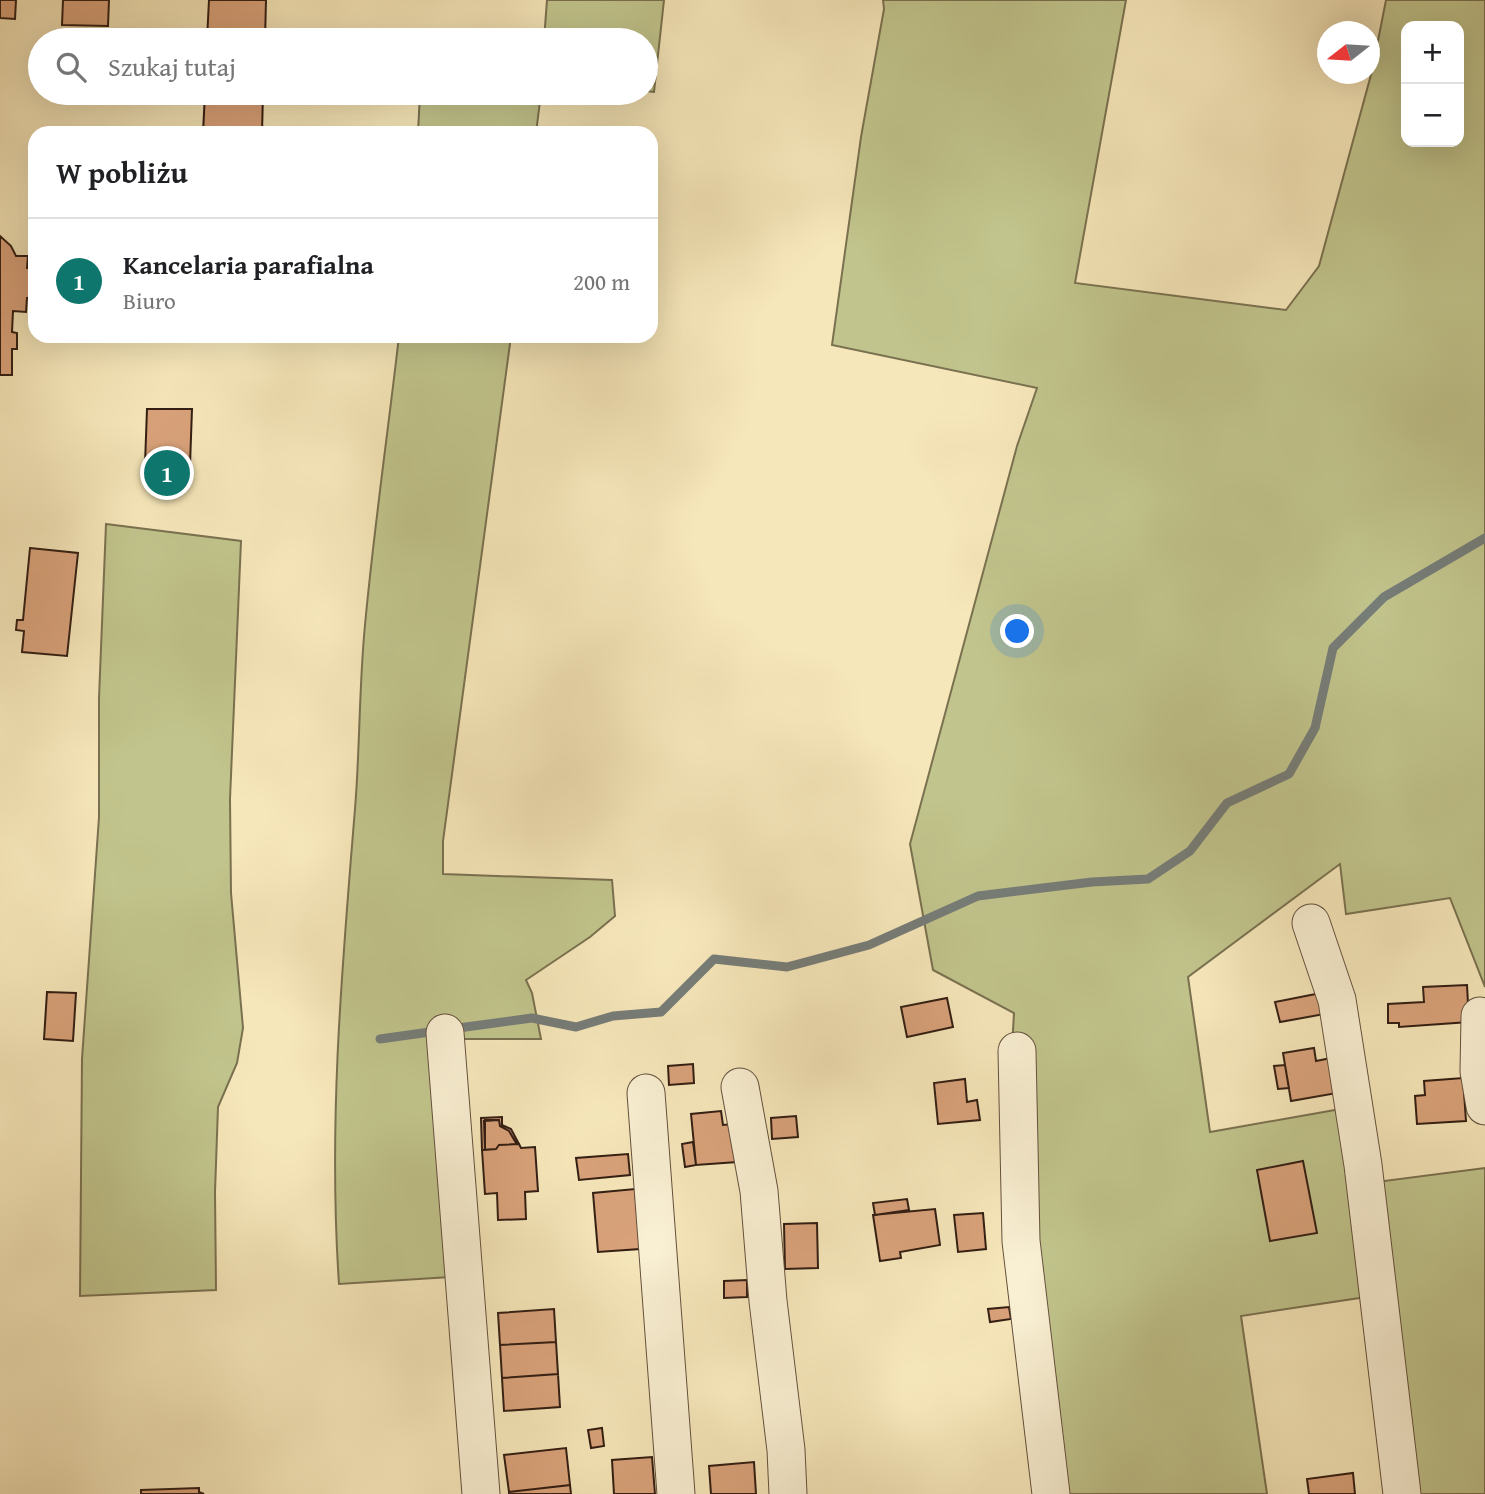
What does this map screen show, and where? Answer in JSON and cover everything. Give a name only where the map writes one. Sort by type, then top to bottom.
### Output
[{"type":"lane","points":[[1311,923],[1337,1000],[1346,1054],[1363,1165],[1402,1494]]},
{"type":"lane","points":[[1480,1016],[1479,1071],[1485,1106]]},
{"type":"lane","points":[[445,1033],[481,1494]]},
{"type":"lane","points":[[1017,1051],[1021,1241],[1051,1494]]},
{"type":"lane","points":[[740,1087],[759,1191],[768,1301],[786,1450],[788,1494]]},
{"type":"lane","points":[[646,1093],[676,1494]]},
{"type":"green space","points":[[547,0],[664,0],[658,55],[658,28],[545,28]]},
{"type":"green space","points":[[883,0],[1126,0],[1075,283],[1286,310],[1319,266],[1368,84],[1380,84],[1380,30],[1386,0],[1485,0],[1485,987],[1450,898],[1346,914],[1340,864],[1188,977],[1210,1132],[1369,1104],[1377,1182],[1485,1168],[1485,1494],[1397,1494],[1373,1296],[1241,1316],[1267,1494],[1042,1494],[1006,1153],[1014,1013],[933,970],[910,844],[1017,446],[1037,388],[832,345],[861,137],[884,9]]},
{"type":"green space","points":[[419,105],[540,105],[537,126],[418,126]]},
{"type":"green space","points":[[398,343],[510,343],[443,841],[443,874],[612,880],[615,916],[590,937],[526,980],[532,993],[541,1039],[441,1039],[450,1277],[339,1284],[335,1165],[338,1046],[357,786],[365,625]]},
{"type":"green space","points":[[106,524],[241,541],[230,799],[231,893],[243,1028],[237,1063],[218,1107],[216,1290],[80,1296],[82,1059],[99,817],[99,698]]},
{"type":"building","points":[[0,0],[16,0],[15,19],[0,18]]},
{"type":"building","points":[[63,0],[109,0],[108,26],[62,25]]},
{"type":"building","points":[[209,0],[266,0],[265,28],[208,28]]},
{"type":"building","points":[[204,105],[263,105],[262,126],[203,126]]},
{"type":"building","points":[[0,236],[11,246],[16,256],[28,256],[28,298],[26,312],[13,311],[12,332],[17,333],[17,349],[12,349],[12,375],[0,375]]},
{"type":"building","points":[[147,409],[192,409],[190,465],[181,464],[181,488],[153,487],[154,464],[145,464]]},
{"type":"building","points":[[30,548],[78,553],[67,656],[22,652],[24,631],[16,630],[17,620],[23,620]]},
{"type":"building","points":[[1467,985],[1469,1022],[1399,1027],[1399,1023],[1388,1023],[1388,1004],[1424,1002],[1423,987]]},
{"type":"building","points":[[47,992],[76,993],[73,1041],[44,1039]]},
{"type":"building","points":[[1326,992],[1330,1013],[1280,1022],[1275,1002]]},
{"type":"building","points":[[947,998],[953,1027],[907,1037],[901,1007]]},
{"type":"building","points":[[1314,1048],[1316,1061],[1331,1058],[1337,1093],[1291,1101],[1283,1053]]},
{"type":"building","points":[[693,1064],[694,1083],[669,1085],[668,1066]]},
{"type":"building","points":[[1285,1065],[1289,1088],[1278,1089],[1274,1066]]},
{"type":"building","points":[[1463,1078],[1466,1121],[1417,1124],[1415,1096],[1425,1095],[1424,1081]]},
{"type":"building","points":[[965,1079],[967,1102],[977,1100],[980,1120],[938,1124],[934,1083]]},
{"type":"building","points":[[721,1111],[723,1125],[734,1124],[737,1162],[696,1165],[691,1114]]},
{"type":"building","points":[[796,1116],[798,1137],[772,1139],[771,1118]]},
{"type":"building","points":[[502,1117],[502,1125],[511,1129],[519,1144],[509,1131],[500,1126],[499,1120],[485,1120],[485,1150],[482,1150],[481,1118]]},
{"type":"building","points":[[499,1120],[500,1126],[509,1131],[517,1144],[499,1145],[496,1149],[485,1150],[484,1121]]},
{"type":"building","points":[[693,1142],[696,1165],[685,1167],[682,1144]]},
{"type":"building","points":[[519,1144],[521,1148],[535,1147],[538,1191],[525,1192],[526,1219],[498,1220],[497,1193],[485,1194],[482,1150],[496,1149],[499,1145]]},
{"type":"building","points":[[628,1154],[630,1175],[579,1180],[576,1158]]},
{"type":"building","points":[[1303,1161],[1317,1233],[1270,1241],[1257,1170]]},
{"type":"building","points":[[635,1189],[640,1249],[598,1252],[593,1193]]},
{"type":"building","points":[[907,1199],[909,1210],[875,1215],[873,1203]]},
{"type":"building","points":[[935,1209],[940,1245],[900,1252],[901,1258],[880,1261],[873,1215]]},
{"type":"building","points":[[983,1213],[986,1249],[958,1252],[954,1215]]},
{"type":"building","points":[[817,1223],[818,1268],[785,1269],[784,1224]]},
{"type":"building","points":[[747,1280],[747,1297],[724,1298],[724,1281]]},
{"type":"building","points":[[1009,1307],[1011,1319],[990,1322],[988,1309]]},
{"type":"building","points":[[554,1309],[556,1342],[500,1345],[498,1313]]},
{"type":"building","points":[[556,1342],[558,1374],[502,1378],[500,1345]]},
{"type":"building","points":[[558,1374],[560,1407],[504,1411],[502,1378]]},
{"type":"building","points":[[602,1428],[604,1446],[591,1448],[588,1430]]},
{"type":"building","points":[[566,1448],[570,1485],[509,1492],[504,1455]]},
{"type":"building","points":[[652,1457],[655,1494],[614,1494],[612,1460]]},
{"type":"building","points":[[754,1462],[756,1494],[711,1494],[709,1466]]},
{"type":"building","points":[[1353,1473],[1355,1494],[1309,1494],[1307,1479]]},
{"type":"building","points":[[570,1485],[571,1494],[509,1494],[509,1492]]},
{"type":"building","points":[[199,1488],[199,1492],[204,1494],[141,1494],[141,1490]]},
{"type":"waterway","points":[[451,1029],[532,1018],[576,1027],[613,1016],[661,1012],[714,959],[787,967],[869,945],[978,896],[1092,882],[1148,879],[1190,851],[1227,803],[1289,774],[1315,728],[1333,648],[1384,597],[1485,538]]},
{"type":"waterway","points":[[380,1039],[437,1031]]},
{"type":"place","name":"Kancelaria parafialna","points":[[167,473]]}]
